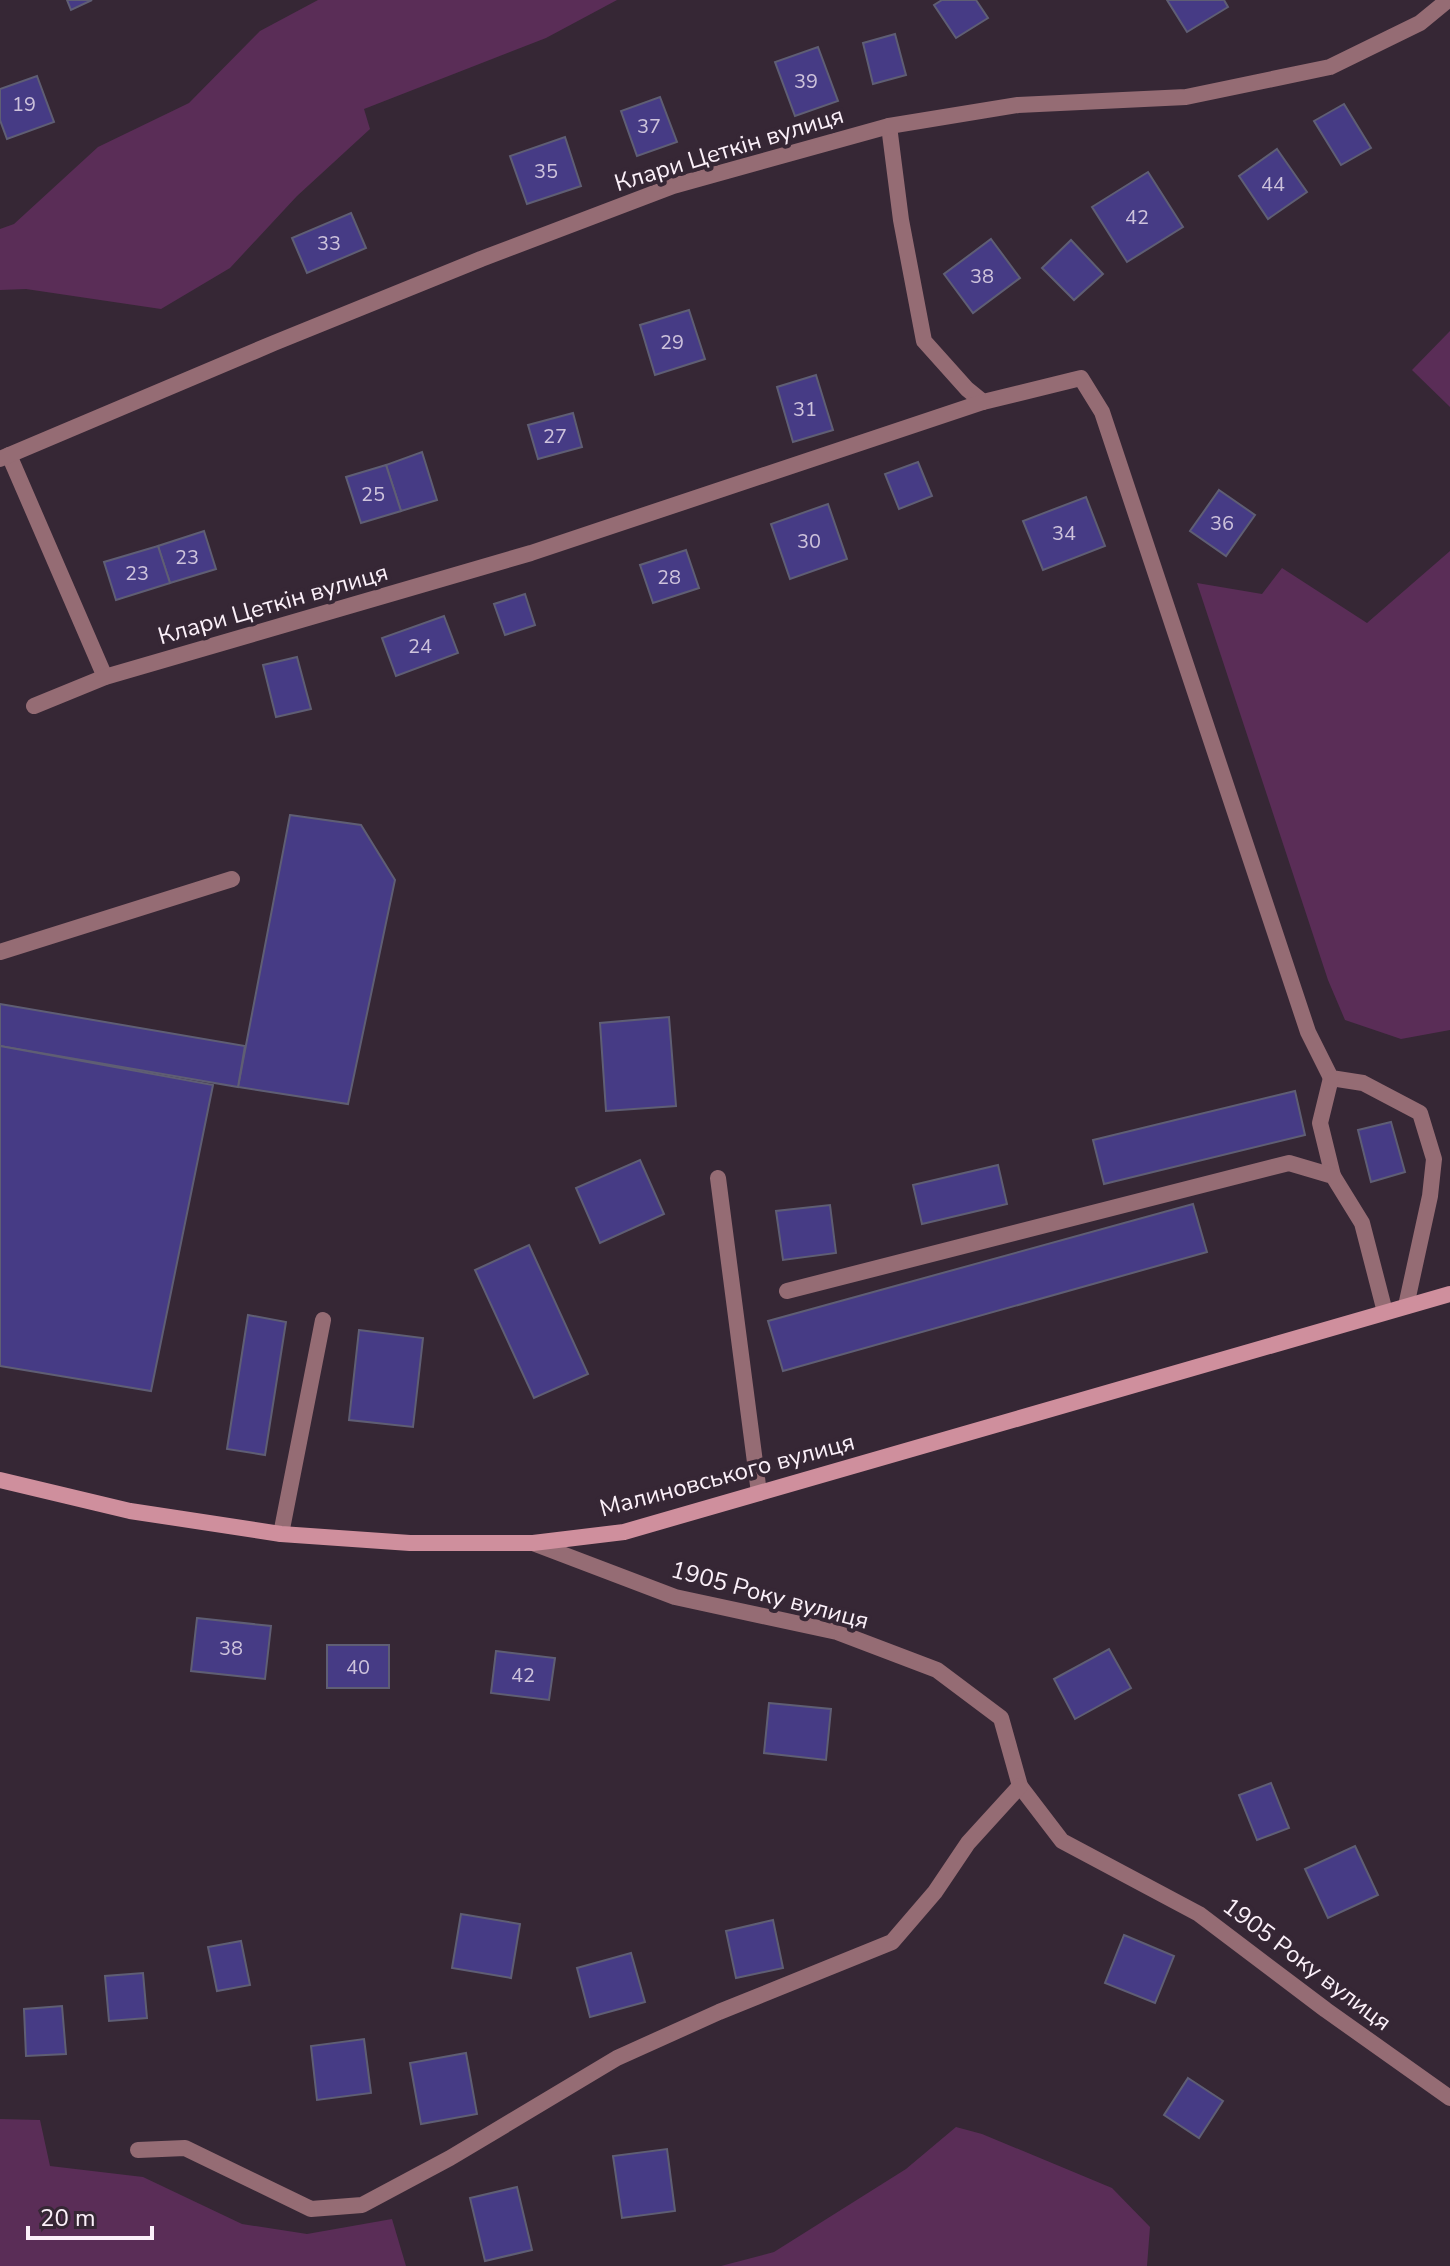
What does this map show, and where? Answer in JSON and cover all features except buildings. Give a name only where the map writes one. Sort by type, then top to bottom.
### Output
[{"type":"main road","name":"Малиновського вулиця","points":[[0,1480],[130,1511],[281,1534],[410,1543],[533,1543],[624,1532],[1450,1294]]},
{"type":"street","name":"Клари Цеткін вулиця","points":[[5,457],[481,259],[673,186],[889,126],[1018,105],[1186,97],[1330,67],[1420,23],[1448,0]]},
{"type":"street","points":[[889,126],[901,220],[924,341],[967,389],[983,402]]},
{"type":"street","name":"Клари Цеткін вулиця","points":[[34,706],[105,677],[531,553],[983,402],[1081,378],[1102,412],[1308,1032],[1331,1078]]},
{"type":"street","points":[[5,457],[105,677]]},
{"type":"street","points":[[0,952],[232,879]]},
{"type":"street","points":[[1385,1312],[1362,1223],[1333,1176],[1320,1123],[1331,1078],[1363,1083],[1420,1113],[1434,1159],[1430,1196],[1406,1306]]},
{"type":"street","points":[[787,1291],[1289,1163],[1333,1176]]},
{"type":"street","points":[[718,1178],[759,1493]]},
{"type":"street","points":[[281,1534],[323,1320]]},
{"type":"street","name":"1905 Року вулиця","points":[[533,1543],[675,1597],[837,1632],[937,1670],[1001,1718],[1020,1786],[1062,1841],[1199,1914],[1450,2098]]},
{"type":"street","points":[[138,2150],[185,2148],[311,2209],[362,2205],[450,2158],[617,2058],[719,2012],[892,1942],[935,1892],[968,1843],[1020,1786]]},
{"type":"shaded area","points":[[318,0],[617,0],[546,38],[364,109],[370,129],[297,196],[230,268],[161,309],[26,289],[0,290],[0,229],[14,224],[98,147],[189,103],[260,31]]},
{"type":"shaded area","points":[[1450,331],[1450,407],[1412,370]]},
{"type":"shaded area","points":[[1450,551],[1450,1030],[1401,1039],[1345,1020],[1328,980],[1197,583],[1262,594],[1282,568],[1367,623]]},
{"type":"shaded area","points":[[0,2119],[40,2120],[50,2166],[143,2177],[242,2224],[307,2234],[392,2219],[406,2266],[0,2266]]},
{"type":"shaded area","points":[[956,2127],[982,2134],[1112,2188],[1150,2227],[1147,2266],[721,2266],[774,2252],[906,2169]]}]
